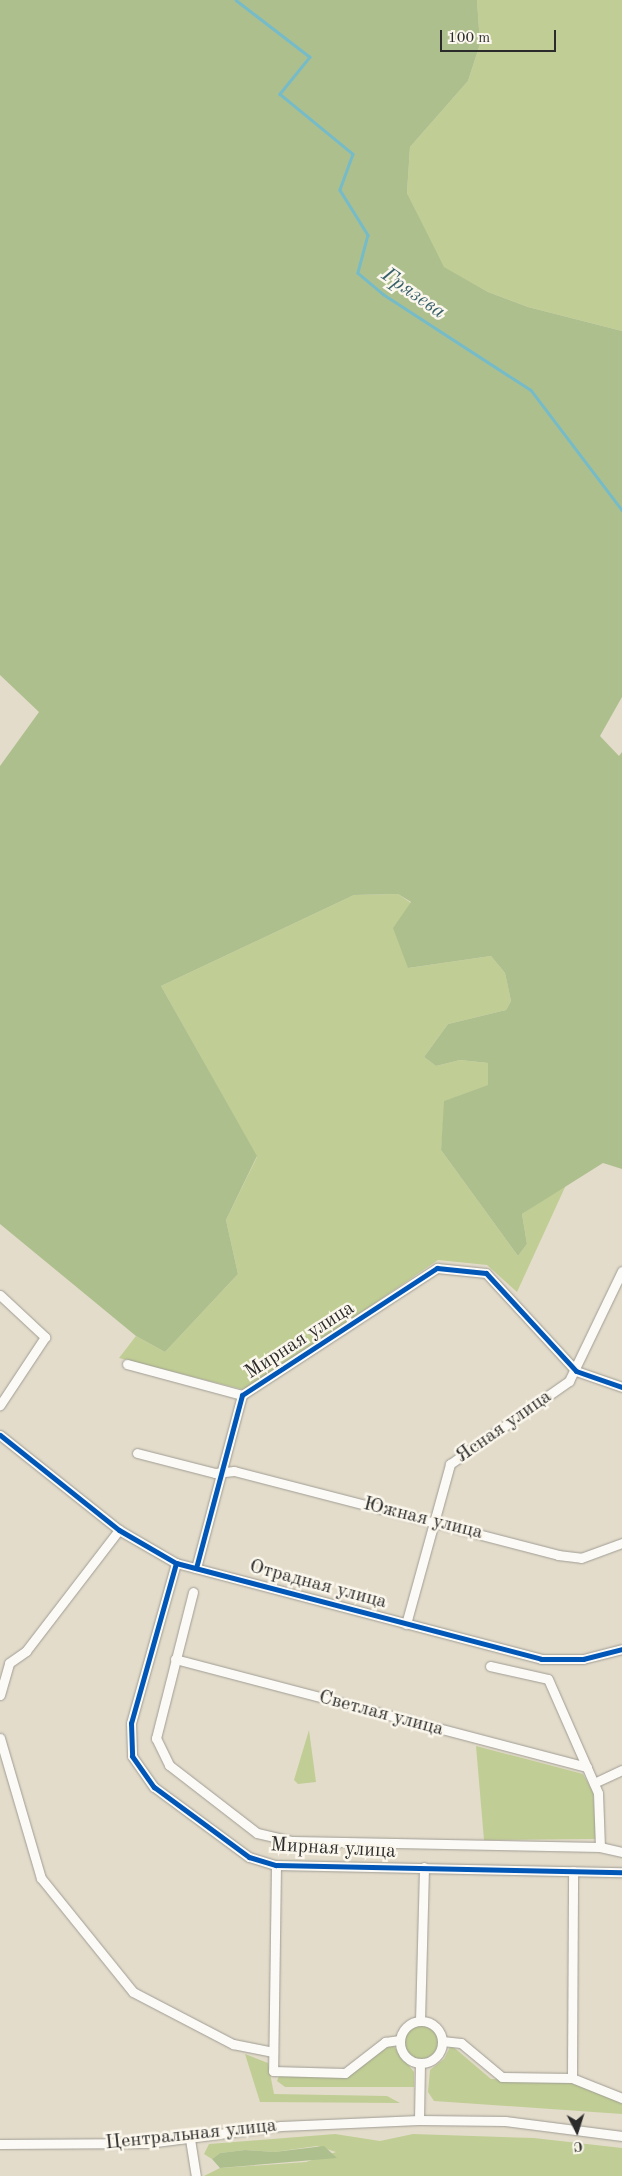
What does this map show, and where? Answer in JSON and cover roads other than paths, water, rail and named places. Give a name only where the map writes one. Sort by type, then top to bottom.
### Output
[{"type":"street","name":"Мирная улица","points":[[196,1568],[242,1395],[437,1268],[486,1273],[576,1371]]},
{"type":"street","name":"Ясная улица","points":[[406,1624],[455,1458],[563,1386],[576,1371],[622,1271]]},
{"type":"street","points":[[0,1296],[45,1337],[0,1405]]},
{"type":"street","points":[[127,1364],[242,1395]]},
{"type":"street","points":[[576,1371],[622,1387]]},
{"type":"street","name":"Отрадная улица","points":[[0,1435],[33,1464],[119,1530],[176,1563],[540,1659],[583,1659],[622,1649]]},
{"type":"street","name":"Южная улица","points":[[137,1453],[222,1471],[581,1558],[622,1543]]},
{"type":"street","points":[[0,1695],[9,1664],[26,1651],[119,1530]]},
{"type":"street","name":"Мирная улица","points":[[176,1563],[131,1723],[132,1756],[154,1787],[249,1857],[276,1864],[622,1872]]},
{"type":"street","name":"Мирная улица","points":[[193,1592],[157,1723],[160,1751],[169,1766],[257,1833],[293,1841],[600,1847],[622,1852]]},
{"type":"street","name":"Светлая улица","points":[[175,1659],[587,1767]]},
{"type":"street","points":[[490,1666],[548,1679],[594,1783],[600,1847]]},
{"type":"street","points":[[0,1738],[41,1878],[132,1992],[233,2044],[273,2052]]},
{"type":"street","points":[[594,1783],[622,1770]]},
{"type":"street","points":[[276,1864],[273,2071],[345,2073],[385,2042],[400,2040]]},
{"type":"street","points":[[420,2021],[424,1868]]},
{"type":"street","points":[[572,2078],[573,1871]]},
{"type":"street","points":[[420,2021],[433,2025],[442,2041],[435,2058],[420,2063],[405,2056],[400,2040],[406,2027],[420,2021]]},
{"type":"street","points":[[442,2041],[461,2043],[502,2077],[572,2078],[622,2098]]},
{"type":"street","points":[[420,2063],[420,2120]]},
{"type":"street","name":"Центральная улица","points":[[0,2144],[107,2145],[190,2139],[322,2123],[420,2120],[505,2121],[622,2136]]},
{"type":"street","points":[[190,2139],[196,2176]]},
{"type":"waterway","name":"Грязева","points":[[236,0],[310,57],[280,94],[353,154],[340,190],[368,235],[358,273],[383,294],[531,390],[622,510]]}]
